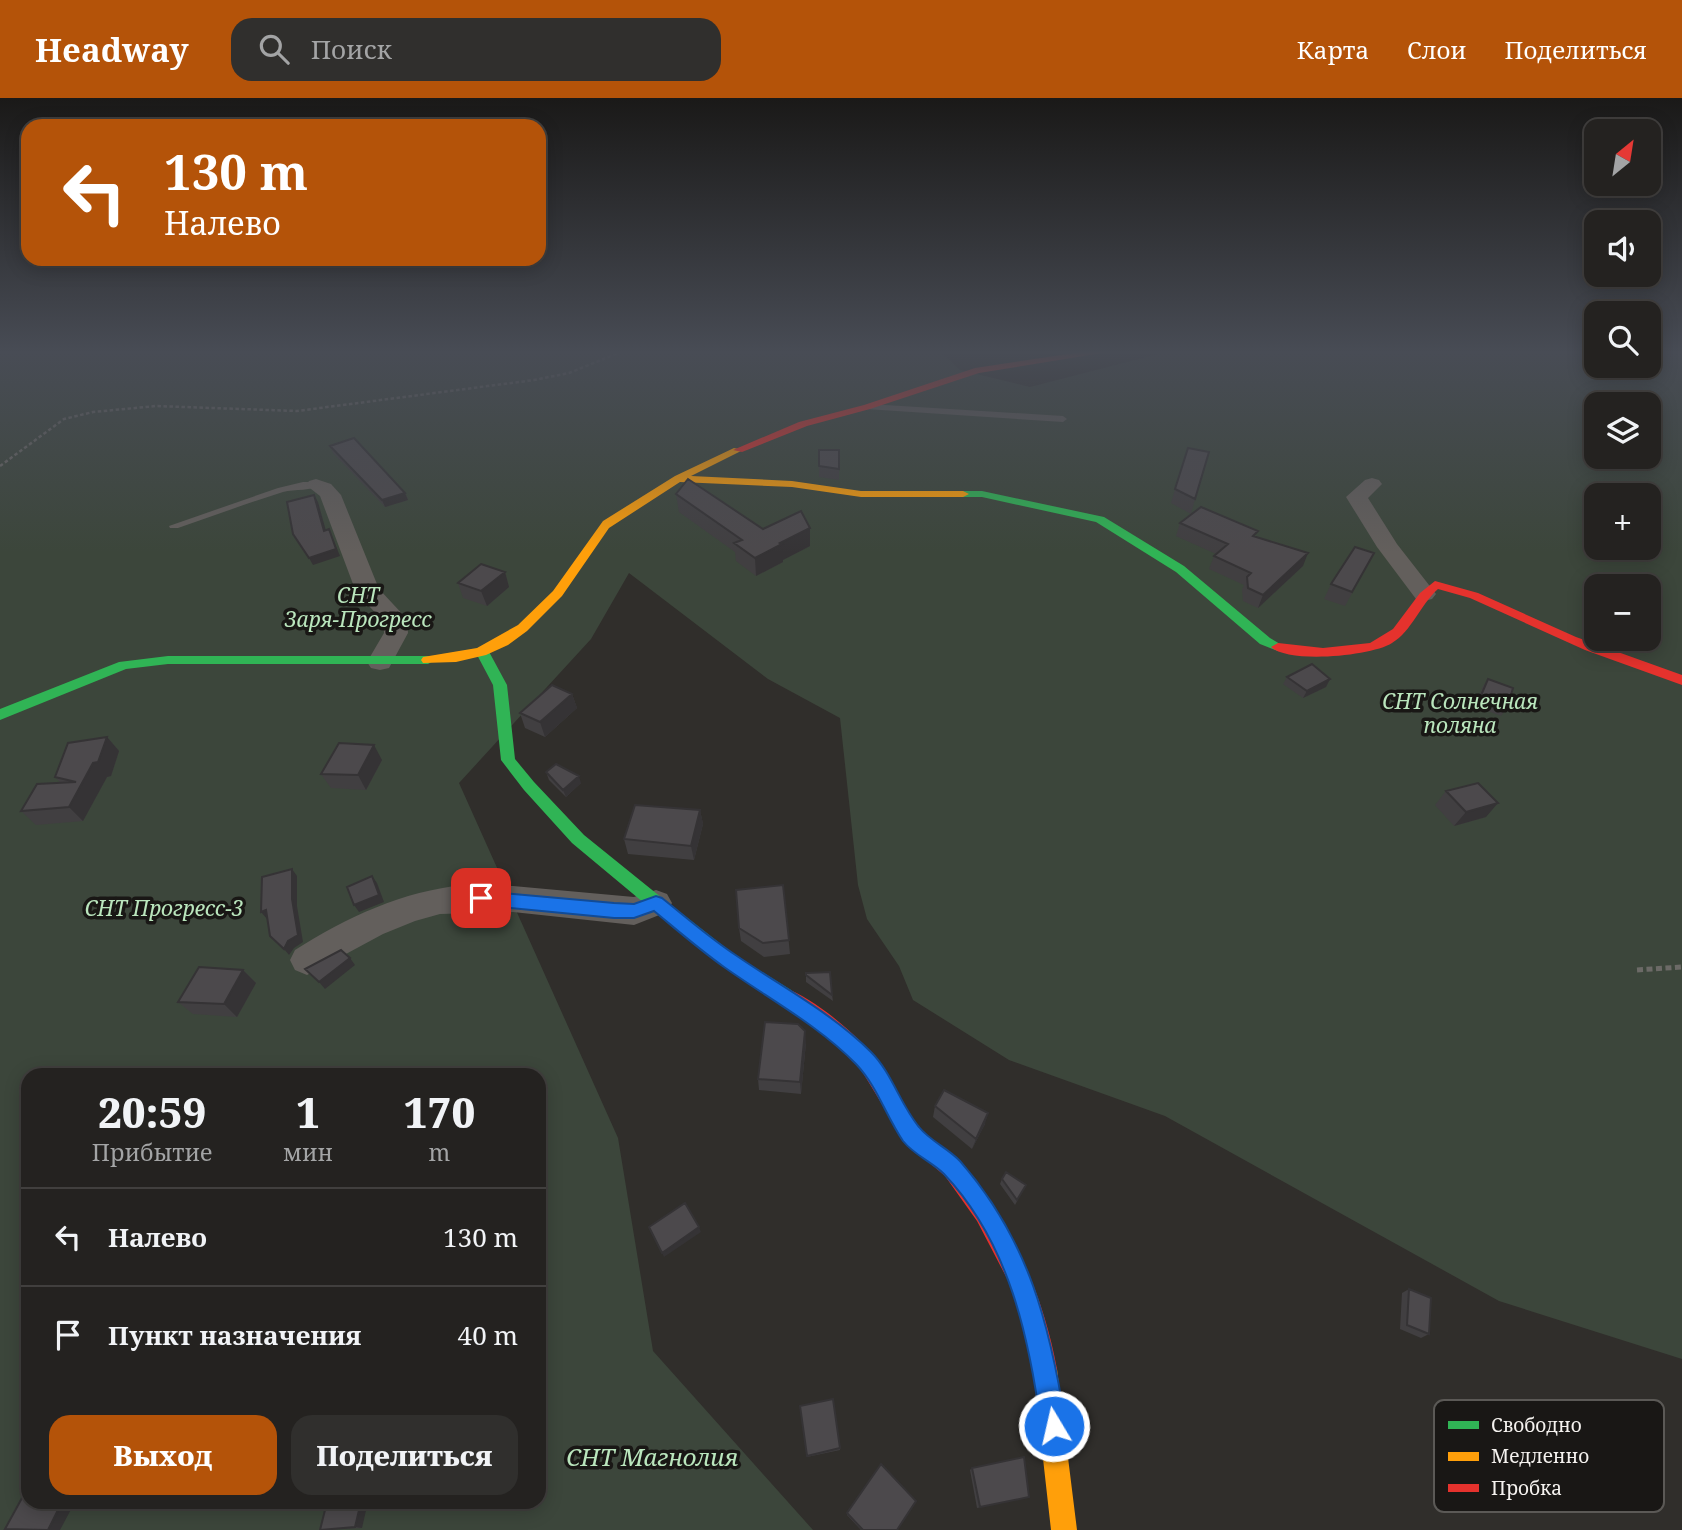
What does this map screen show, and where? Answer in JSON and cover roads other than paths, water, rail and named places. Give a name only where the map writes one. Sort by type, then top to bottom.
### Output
[{"type":"street","points":[[0,715],[124,665],[168,660],[445,660],[482,651],[515,635],[540,616],[590,550],[603,528],[625,510],[679,478],[731,453],[786,430],[829,418]]},
{"type":"street","points":[[679,478],[792,484],[861,494],[982,494],[1100,519],[1180,569],[1265,641],[1275,646],[1306,652],[1351,651],[1381,643],[1396,634],[1424,594],[1434,585],[1455,587],[1537,625],[1637,666],[1682,680]]},
{"type":"street","points":[[1372,484],[1357,497],[1388,547],[1424,594]]},
{"type":"street","points":[[316,485],[324,488],[330,495],[368,592],[396,619],[396,633],[380,662]]},
{"type":"street","points":[[482,651],[500,685],[508,760],[578,839],[730,961],[792,1000],[862,1056],[874,1070],[911,1134],[928,1151],[950,1166],[990,1219],[1023,1285],[1043,1354],[1054,1426],[1064,1530]]},
{"type":"street","points":[[307,960],[393,916],[439,901],[481,898],[634,911],[656,903]]},
{"type":"lane","points":[[1044,418],[1063,419]]},
{"type":"lane","points":[[174,526],[281,490],[316,485]]},
{"type":"park label","name":"СНТ Заря-Прогресс","points":[[358,608]]},
{"type":"park label","name":"СНТ Солнечная поляна","points":[[1460,714]]},
{"type":"park label","name":"СНТ Прогресс-3","points":[[164,909]]},
{"type":"park label","name":"СНТ Магнолия","points":[[652,1458]]}]
